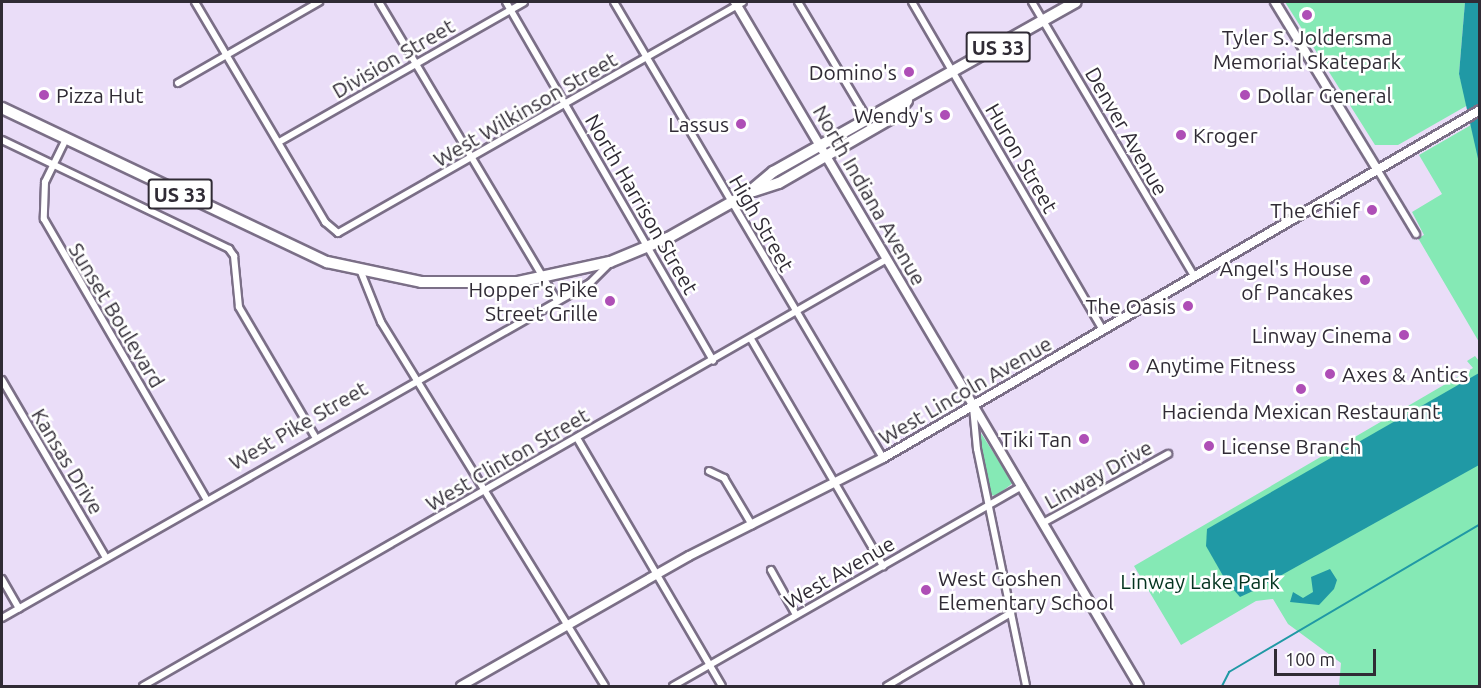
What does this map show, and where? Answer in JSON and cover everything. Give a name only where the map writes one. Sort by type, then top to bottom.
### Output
[{"type":"highway","name":"US 33","points":[[2,108],[300,251],[361,272],[451,284],[541,278],[610,262],[648,248],[748,193],[820,145],[867,118],[909,99],[1076,2]]},
{"type":"highway","points":[[748,193],[827,156],[890,119],[909,99]]},
{"type":"street","points":[[195,2],[279,142]]},
{"type":"street","points":[[178,83],[319,2]]},
{"type":"street","points":[[379,2],[470,159],[557,302]]},
{"type":"street","name":"North Harrison Street","points":[[507,2],[713,360]]},
{"type":"street","name":"Division Street","points":[[279,142],[524,2]]},
{"type":"street","name":"High Street","points":[[614,2],[795,314],[883,458]]},
{"type":"street","points":[[798,2],[867,118]]},
{"type":"street","name":"Huron Street","points":[[912,2],[1103,330]]},
{"type":"street","name":"Denver Avenue","points":[[1032,2],[1194,276]]},
{"type":"street","points":[[1275,2],[1416,234]]},
{"type":"street","name":"West Wilkinson Street","points":[[279,142],[325,222],[334,232],[343,232],[738,3]]},
{"type":"street","name":"North Indiana Avenue","points":[[738,3],[1139,687]]},
{"type":"street","name":"West Lincoln Avenue","points":[[461,687],[656,575],[883,458],[1479,110]]},
{"type":"street","name":"Sunset Boulevard","points":[[66,139],[53,165],[41,203],[50,234],[207,500]]},
{"type":"street","points":[[2,140],[232,252],[237,303],[316,438]]},
{"type":"street","name":"West Clinton Street","points":[[143,687],[887,259]]},
{"type":"street","name":"West Pike Street","points":[[2,618],[590,283],[610,262]]},
{"type":"street","points":[[361,272],[373,307],[416,381],[569,624],[605,687]]},
{"type":"street","points":[[751,339],[883,566]]},
{"type":"street","name":"Kansas Drive","points":[[2,381],[106,558]]},
{"type":"street","points":[[973,406],[989,505],[1026,687]]},
{"type":"street","points":[[577,438],[722,687]]},
{"type":"street","name":"Linway Drive","points":[[1043,522],[1168,454]]},
{"type":"street","points":[[710,471],[724,478],[752,525]]},
{"type":"street","name":"West Avenue","points":[[673,687],[1022,486]]},
{"type":"street","points":[[771,570],[796,615]]},
{"type":"street","points":[[2,579],[19,608]]},
{"type":"street","points":[[887,687],[1011,613]]},
{"type":"green space","points":[[1285,2],[1465,2],[1459,74],[1468,105],[1398,145],[1375,145]]},
{"type":"green space","points":[[1471,125],[1480,163],[1479,342],[1418,238],[1424,235],[1412,212],[1442,194],[1419,155]]},
{"type":"green space","points":[[1475,356],[1479,361],[1479,686],[1339,686],[1341,663],[1288,624],[1273,599],[1256,601],[1181,645],[1134,566],[1473,368],[1467,361]]},
{"type":"green space","points":[[977,427],[1013,483],[996,496],[991,495]]},
{"type":"water","points":[[1465,2],[1479,2],[1479,163],[1459,74]]},
{"type":"water","name":"Linway Lake Park","points":[[1479,373],[1479,465],[1240,597],[1226,581],[1206,546],[1207,529]]},
{"type":"water","points":[[1330,569],[1337,580],[1334,589],[1319,605],[1290,602],[1293,592],[1303,598],[1313,592],[1311,577]]},
{"type":"waterway","points":[[1222,686],[1229,672],[1480,524]]},
{"type":"place","name":"Tyler S. Joldersma Memorial Skatepark","points":[[1307,15]]},
{"type":"place","name":"Domino's","points":[[909,72]]},
{"type":"place","name":"Pizza Hut","points":[[44,95]]},
{"type":"place","name":"Dollar General","points":[[1245,95]]},
{"type":"place","name":"Wendy's","points":[[945,115]]},
{"type":"place","name":"Lassus","points":[[741,124]]},
{"type":"place","name":"Kroger","points":[[1181,135]]},
{"type":"place","name":"The Chief","points":[[1372,210]]},
{"type":"place","name":"Angel's House of Pancakes","points":[[1365,280]]},
{"type":"place","name":"Hopper's Pike Street Grille","points":[[610,301]]},
{"type":"place","name":"The Oasis","points":[[1188,306]]},
{"type":"place","name":"Linway Cinema","points":[[1404,335]]},
{"type":"place","name":"Anytime Fitness","points":[[1134,365]]},
{"type":"place","name":"Axes & Antics","points":[[1330,374]]},
{"type":"place","name":"Hacienda Mexican Restaurant","points":[[1301,389]]},
{"type":"place","name":"Tiki Tan","points":[[1084,439]]},
{"type":"place","name":"License Branch","points":[[1209,446]]},
{"type":"place","name":"West Goshen Elementary School","points":[[926,590]]}]
